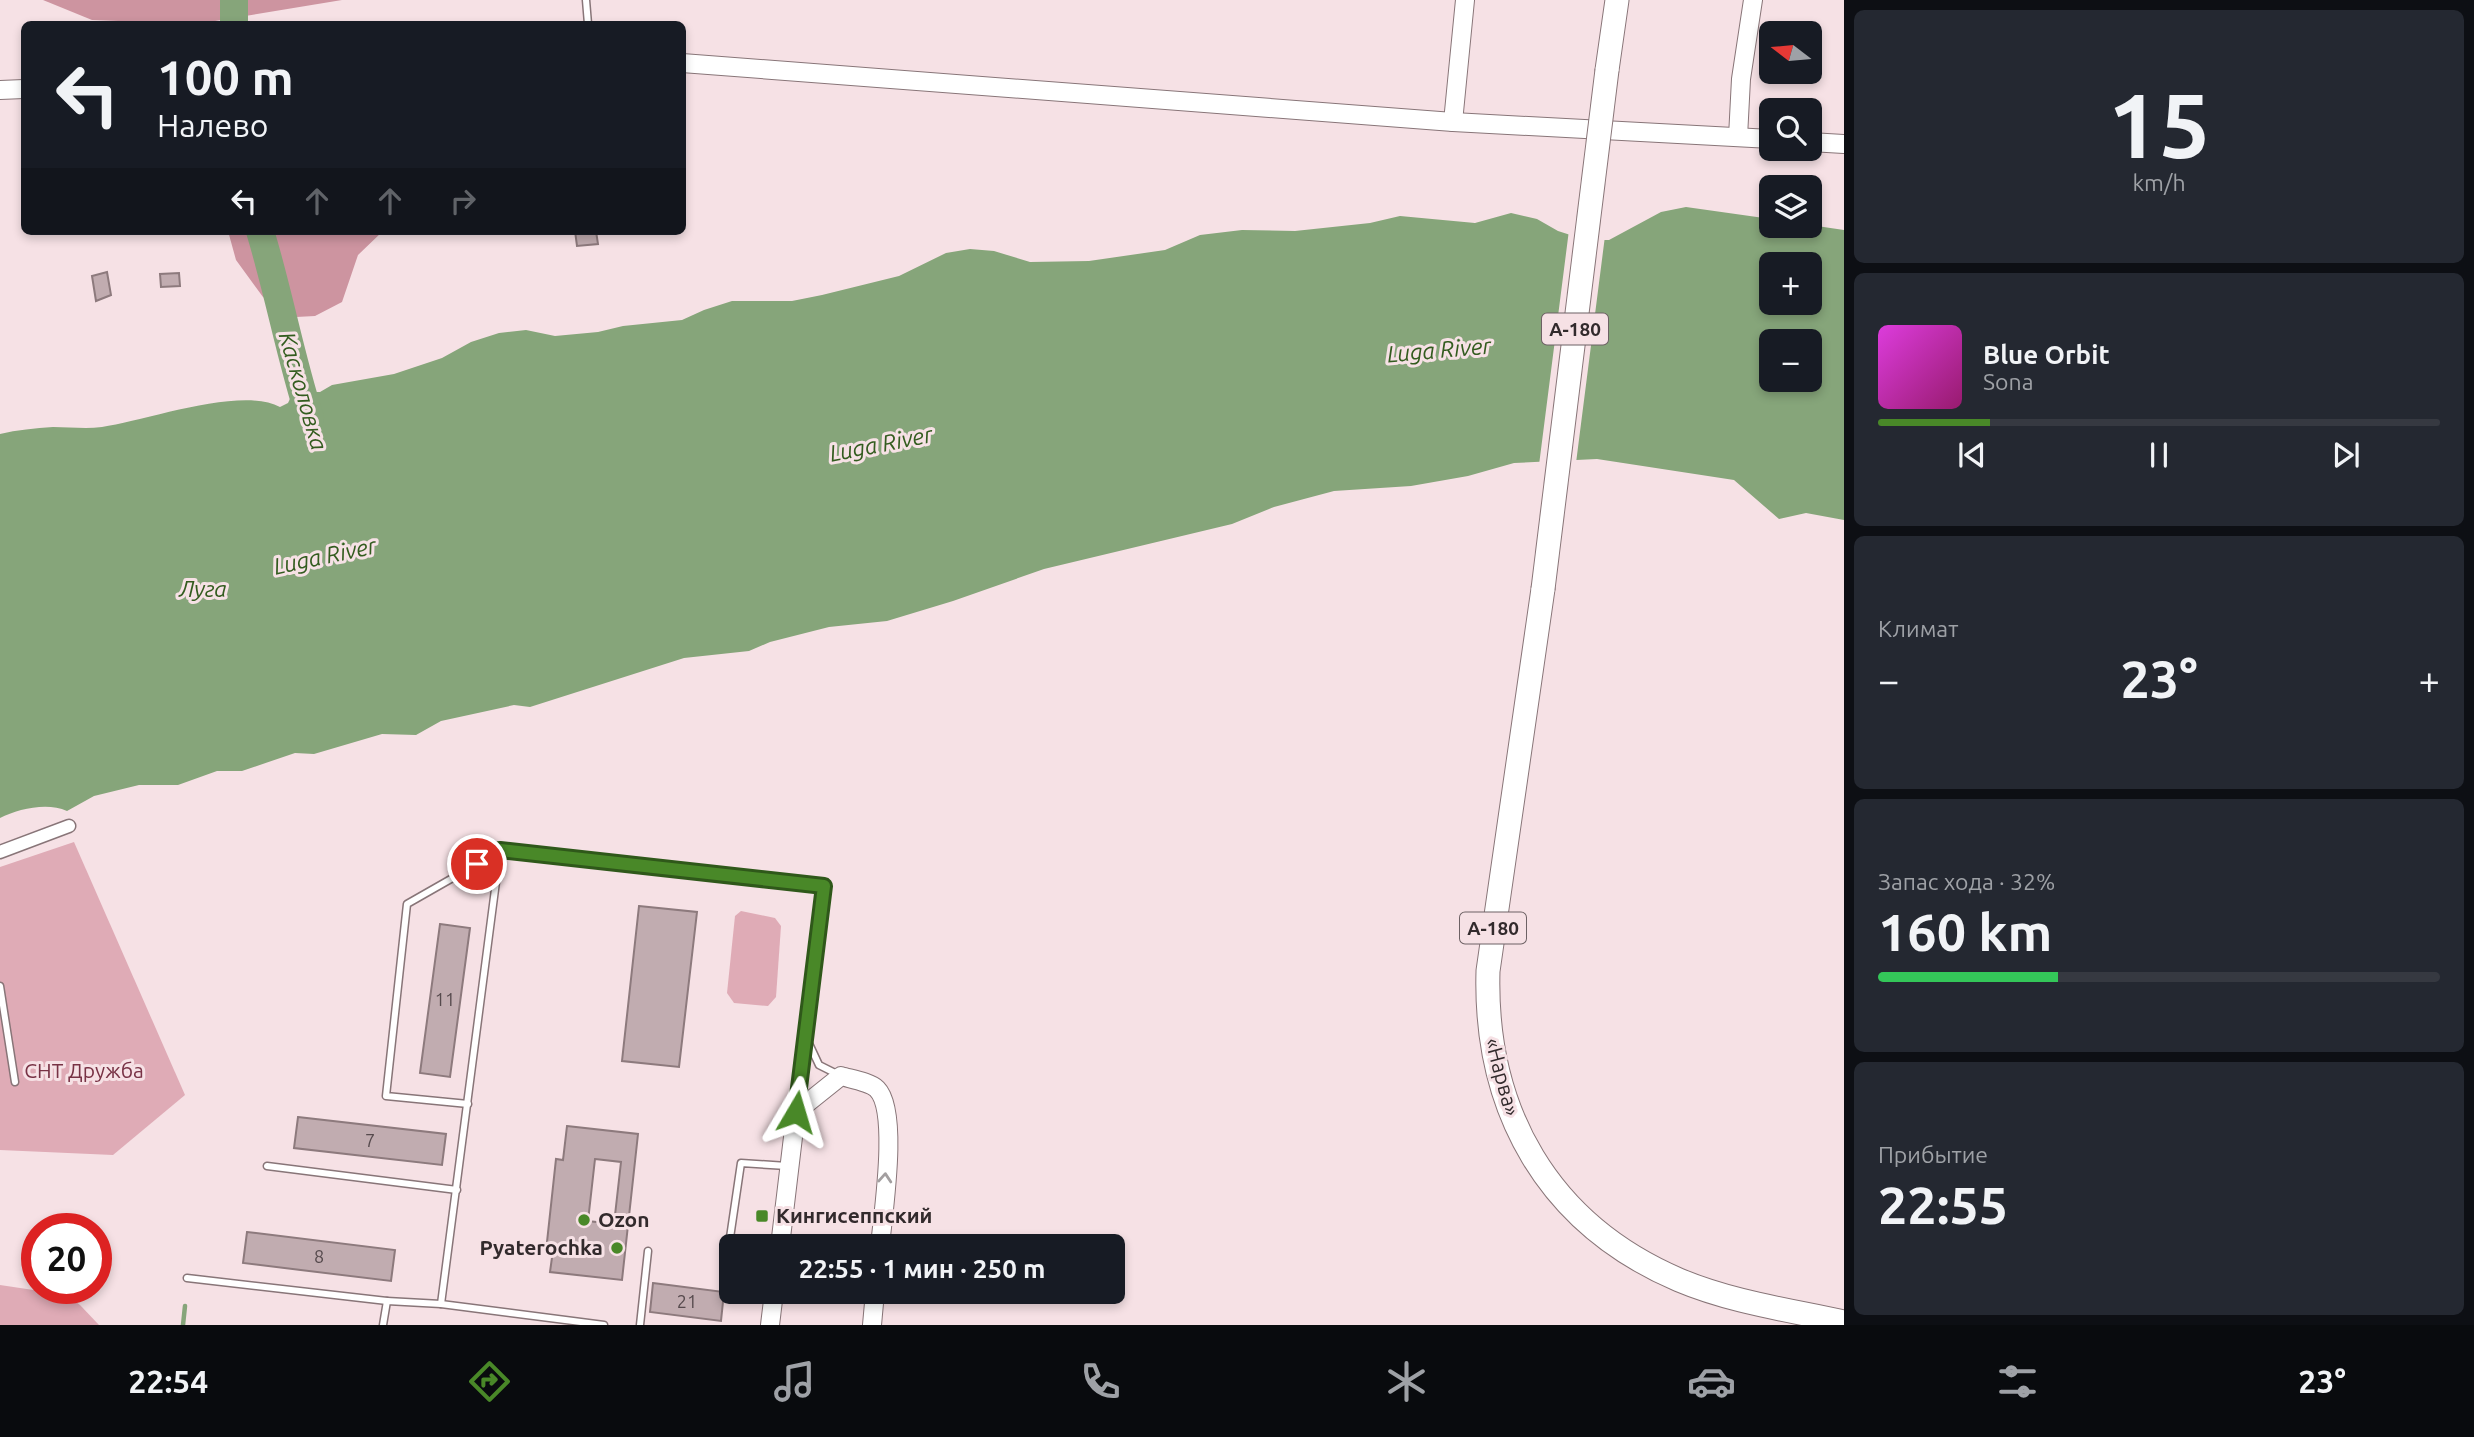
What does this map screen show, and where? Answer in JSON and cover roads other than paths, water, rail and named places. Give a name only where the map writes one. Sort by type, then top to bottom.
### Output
[{"type":"highway","name":"«Нарва»","points":[[1616,0],[1543,589],[1488,971],[1488,1027],[1492,1056],[1513,1121],[1545,1176],[1602,1235],[1649,1266],[1711,1292],[1844,1322]]},
{"type":"street","points":[[1453,122],[1465,0]]},
{"type":"street","points":[[1738,137],[1741,79],[1752,0]]},
{"type":"street","points":[[686,63],[1453,122],[1759,138]]},
{"type":"street","points":[[0,90],[21,89]]},
{"type":"street","points":[[1822,143],[1844,144]]},
{"type":"street","points":[[0,852],[69,827]]},
{"type":"street","points":[[781,1234],[796,1112],[841,1076],[875,1087],[885,1101],[889,1123],[881,1234]]},
{"type":"street","points":[[771,1325],[773,1304]]},
{"type":"street","points":[[872,1325],[874,1304]]},
{"type":"lane","points":[[586,0],[588,21]]},
{"type":"lane","points":[[441,1304],[500,850]]},
{"type":"lane","points":[[468,1104],[386,1096],[407,904],[500,850],[824,886],[796,1112]]},
{"type":"lane","points":[[0,986],[15,1082]]},
{"type":"lane","points":[[805,1035],[819,1065],[841,1076]]},
{"type":"lane","points":[[731,1234],[741,1163],[789,1166]]},
{"type":"lane","points":[[267,1166],[457,1190]]},
{"type":"lane","points":[[640,1325],[648,1251]]},
{"type":"lane","points":[[187,1278],[387,1301],[441,1304],[604,1325]]},
{"type":"lane","points":[[383,1325],[387,1301]]},
{"type":"water","name":"Луга","points":[[1686,207],[1759,217],[1759,238],[1822,238],[1822,227],[1844,230],[1844,520],[1806,513],[1779,519],[1734,480],[1597,459],[1514,463],[1468,476],[1411,486],[1334,491],[1274,507],[1232,524],[1044,569],[887,621],[829,627],[770,642],[749,651],[684,658],[530,707],[514,705],[441,721],[416,735],[382,734],[314,754],[295,753],[242,771],[217,771],[178,785],[139,785],[94,796],[67,811],[51,807],[33,808],[0,818],[0,434],[46,427],[102,427],[192,407],[242,400],[280,407],[288,403],[298,382],[311,392],[320,392],[332,385],[394,374],[442,358],[471,342],[499,333],[526,330],[555,336],[598,332],[623,326],[682,320],[732,301],[792,301],[899,276],[946,253],[970,249],[994,251],[1030,262],[1089,261],[1165,250],[1200,235],[1242,230],[1295,231],[1370,223],[1400,216],[1475,223],[1511,213],[1537,219],[1558,231],[1586,240],[1609,240],[1661,212]]},
{"type":"waterway","name":"Касколовка","points":[[234,0],[234,21]]},
{"type":"waterway","name":"Касколовка","points":[[261,235],[310,418]]},
{"type":"waterway","points":[[183,1325],[185,1306]]},
{"type":"place","name":"Кингисеппский","points":[[762,1216]]},
{"type":"place","name":"Ozon","points":[[584,1220]]},
{"type":"place","name":"Pyaterochka","points":[[617,1248]]},
{"type":"water label","name":"Luga River","points":[[1439,350]]},
{"type":"water label","name":"Luga River","points":[[881,444]]},
{"type":"water label","name":"Luga River","points":[[325,556]]},
{"type":"park label","name":"СНТ Дружба","points":[[84,1071]]}]
